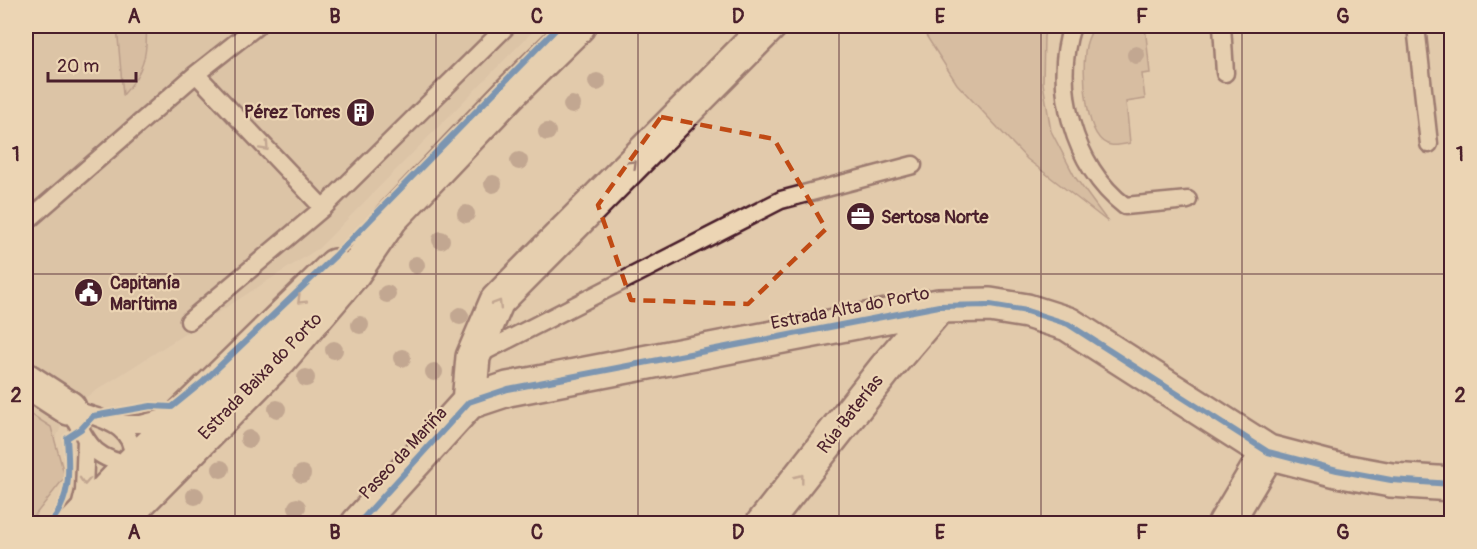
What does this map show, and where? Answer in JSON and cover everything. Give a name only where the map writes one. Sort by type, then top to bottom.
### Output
[{"type":"street","name":"Estrada Baixa do Porto","points":[[76,523],[131,465],[328,273],[392,218],[510,93],[578,26]]},
{"type":"street","points":[[470,402],[473,357],[497,301],[769,26]]},
{"type":"street","name":"Estrada Baixa do Porto","points":[[117,524],[269,370],[321,313],[354,272],[392,218]]},
{"type":"street","name":"Estrada Alta do Porto","points":[[470,402],[508,389],[939,306],[990,305],[1027,311],[1068,324],[1268,452],[1337,470],[1391,480],[1452,484]]},
{"type":"street","name":"Rúa Baterías","points":[[763,524],[886,368],[939,306]]},
{"type":"street","points":[[26,380],[69,408]]},
{"type":"street","name":"Paseo da Mariña","points":[[358,524],[470,402]]},
{"type":"street","points":[[1225,524],[1268,452]]},
{"type":"lane","points":[[26,222],[196,74],[257,26]]},
{"type":"lane","points":[[189,321],[323,208],[507,26]]},
{"type":"lane","points":[[1072,26],[1065,46],[1065,98],[1071,123],[1097,178],[1113,197],[1125,206],[1188,200]]},
{"type":"lane","points":[[1221,26],[1225,73]]},
{"type":"lane","points":[[1416,26],[1429,144]]},
{"type":"lane","points":[[196,74],[323,208]]},
{"type":"lane","points":[[473,357],[781,200],[913,165]]},
{"type":"lane","points":[[69,408],[90,447],[98,454],[131,465],[143,465],[157,459],[178,444],[240,385],[269,370]]},
{"type":"lane","points":[[69,408],[114,424],[141,424],[184,413]]},
{"type":"lane","points":[[95,524],[121,495],[128,481],[133,453],[132,445],[127,435],[114,424]]},
{"type":"lane","points":[[76,523],[84,491],[86,439]]},
{"type":"highlighted area","points":[[661,117],[774,139],[826,229],[748,304],[631,300],[598,205]]},
{"type":"shaded area","points":[[26,26],[538,26],[319,248],[69,408],[26,508]]},
{"type":"shaded area","points":[[117,26],[146,26],[143,63],[123,95]]},
{"type":"shaded area","points":[[920,26],[1048,26],[1044,36],[1043,83],[1051,131],[1075,177],[1108,222],[1027,159],[957,84]]},
{"type":"shaded area","points":[[1095,26],[1145,26],[1150,73],[1142,74],[1145,99],[1126,102],[1130,143],[1111,145],[1102,141],[1095,132],[1090,119],[1085,90],[1084,62],[1087,42]]},
{"type":"shaded area","points":[[26,411],[51,427],[65,477],[28,524],[26,523]]},
{"type":"cycle path","points":[[50,524],[62,503],[68,483],[67,438],[81,429],[93,416],[151,406],[172,407],[204,381],[335,256],[559,26]]},
{"type":"cycle path","points":[[358,524],[469,402],[508,389],[939,306],[990,305],[1027,311],[1068,324],[1268,452],[1337,470],[1391,480],[1452,484]]},
{"type":"place","name":"Pérez Torres","points":[[361,112]]},
{"type":"place","name":"Sertosa Norte","points":[[860,217]]},
{"type":"place","name":"Capitanía Marítima","points":[[89,293]]}]
